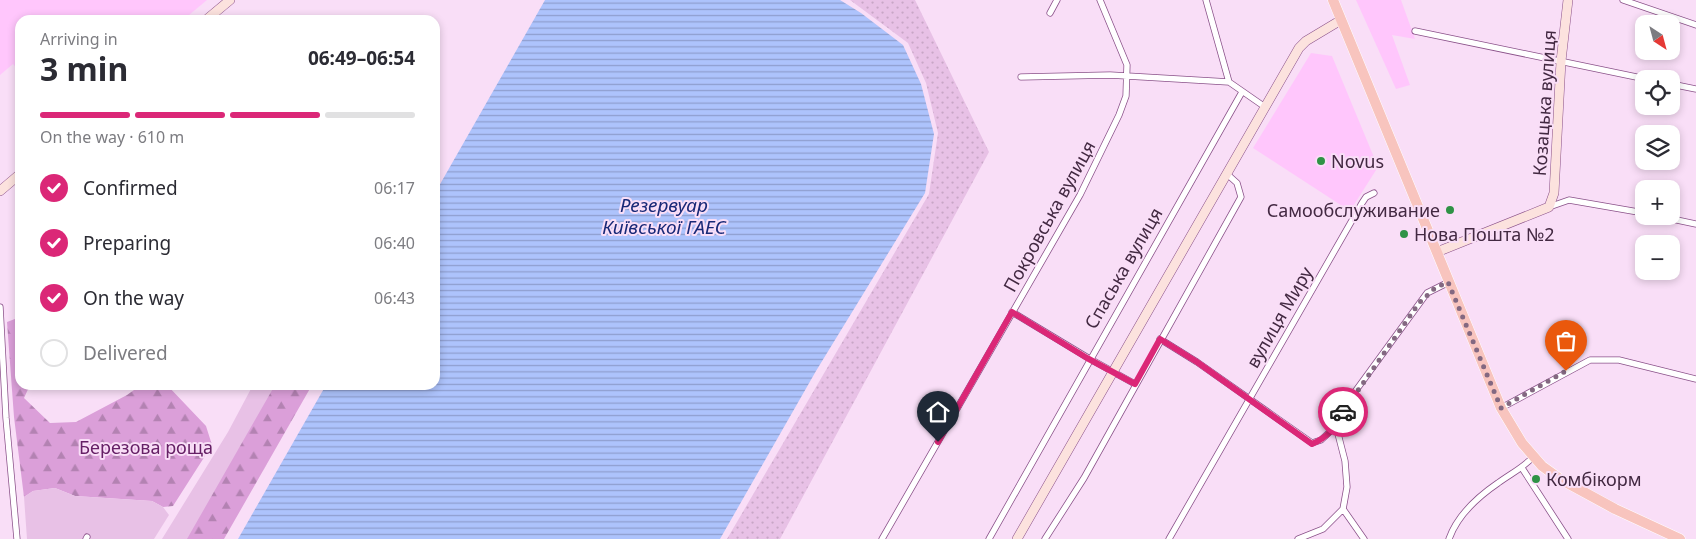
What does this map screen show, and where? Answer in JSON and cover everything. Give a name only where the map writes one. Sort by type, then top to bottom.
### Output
[{"type":"main road","points":[[1333,0],[1501,408],[1533,457],[1560,479],[1643,523],[1680,539]]},
{"type":"street","points":[[212,15],[230,0]]},
{"type":"street","points":[[1050,13],[1057,0]]},
{"type":"street","name":"Покровська вулиця","points":[[882,539],[1104,150],[1126,96],[1127,64],[1100,0]]},
{"type":"street","points":[[1206,0],[1229,82]]},
{"type":"street","name":"Козацька вулиця","points":[[1549,207],[1554,193],[1561,61],[1568,0]]},
{"type":"street","points":[[1623,0],[1696,25]]},
{"type":"street","points":[[1017,539],[1299,48],[1313,36],[1341,20]]},
{"type":"street","points":[[1415,31],[1635,77]]},
{"type":"street","points":[[1020,76],[1128,76],[1229,82],[1265,107]]},
{"type":"street","points":[[1680,86],[1696,89]]},
{"type":"street","name":"Спаська вулиця","points":[[989,539],[1242,92]]},
{"type":"street","points":[[1045,539],[1084,478],[1241,197],[1237,183],[1227,174]]},
{"type":"street","points":[[0,191],[15,178]]},
{"type":"street","name":"вулиця Миру","points":[[1169,539],[1362,203],[1366,197],[1374,193]]},
{"type":"street","points":[[1437,252],[1569,200],[1635,211]]},
{"type":"street","points":[[1680,221],[1696,224]]},
{"type":"street","points":[[1160,339],[1312,444],[1321,440],[1336,426],[1346,404],[1419,303],[1435,288],[1448,282]]},
{"type":"street","points":[[0,307],[6,418],[17,539]]},
{"type":"street","points":[[1012,312],[1135,384]]},
{"type":"street","points":[[1501,408],[1590,360],[1619,360],[1696,379]]},
{"type":"street","points":[[1298,539],[1324,529],[1343,509],[1347,487],[1345,461],[1336,426]]},
{"type":"street","points":[[1449,539],[1453,527],[1475,502],[1497,483],[1522,468],[1533,457]]},
{"type":"street","points":[[1522,468],[1568,539]]},
{"type":"street","points":[[1343,509],[1364,539]]},
{"type":"shaded area","points":[[0,0],[207,0],[189,15],[15,15],[15,66],[13,64],[0,75]]},
{"type":"shaded area","points":[[850,0],[915,0],[989,152],[780,539],[727,539],[929,194],[938,133],[926,83],[908,43]]},
{"type":"shaded area","points":[[1356,0],[1401,0],[1415,39],[1392,35],[1410,85],[1396,89]]},
{"type":"shaded area","points":[[1311,53],[1332,56],[1378,167],[1350,211],[1253,148]]},
{"type":"shaded area","points":[[250,390],[272,390],[187,539],[162,539],[228,432]]},
{"type":"shaded area","points":[[55,488],[75,496],[152,501],[163,507],[169,515],[154,539],[27,539],[24,497],[33,491]]},
{"type":"green space","name":"Березова роща","points":[[15,319],[15,390],[28,390],[24,398],[50,423],[76,422],[134,390],[172,390],[206,426],[212,445],[173,506],[163,507],[152,501],[75,496],[55,488],[33,491],[24,497],[14,417],[7,322]]},
{"type":"green space","points":[[255,390],[309,390],[224,539],[169,539]]},
{"type":"water","name":"Резервуар Київської ГАЕС","points":[[545,0],[840,0],[861,13],[903,45],[921,84],[934,134],[925,193],[816,371],[720,539],[238,539],[323,390],[440,390],[440,184]]},
{"type":"way so far","points":[[1343,412],[1346,404],[1427,293],[1448,282],[1501,408],[1566,371]]},
{"type":"place","name":"Novus","points":[[1321,161]]},
{"type":"place","name":"Самообслуживание","points":[[1450,210]]},
{"type":"place","name":"Нова Пошта №2","points":[[1404,234]]},
{"type":"place","name":"Комбікорм","points":[[1536,479]]},
{"type":"route","points":[[938,442],[1012,312],[1087,358],[1135,384],[1160,339],[1197,362],[1312,444],[1321,440],[1336,426],[1343,412]]}]
